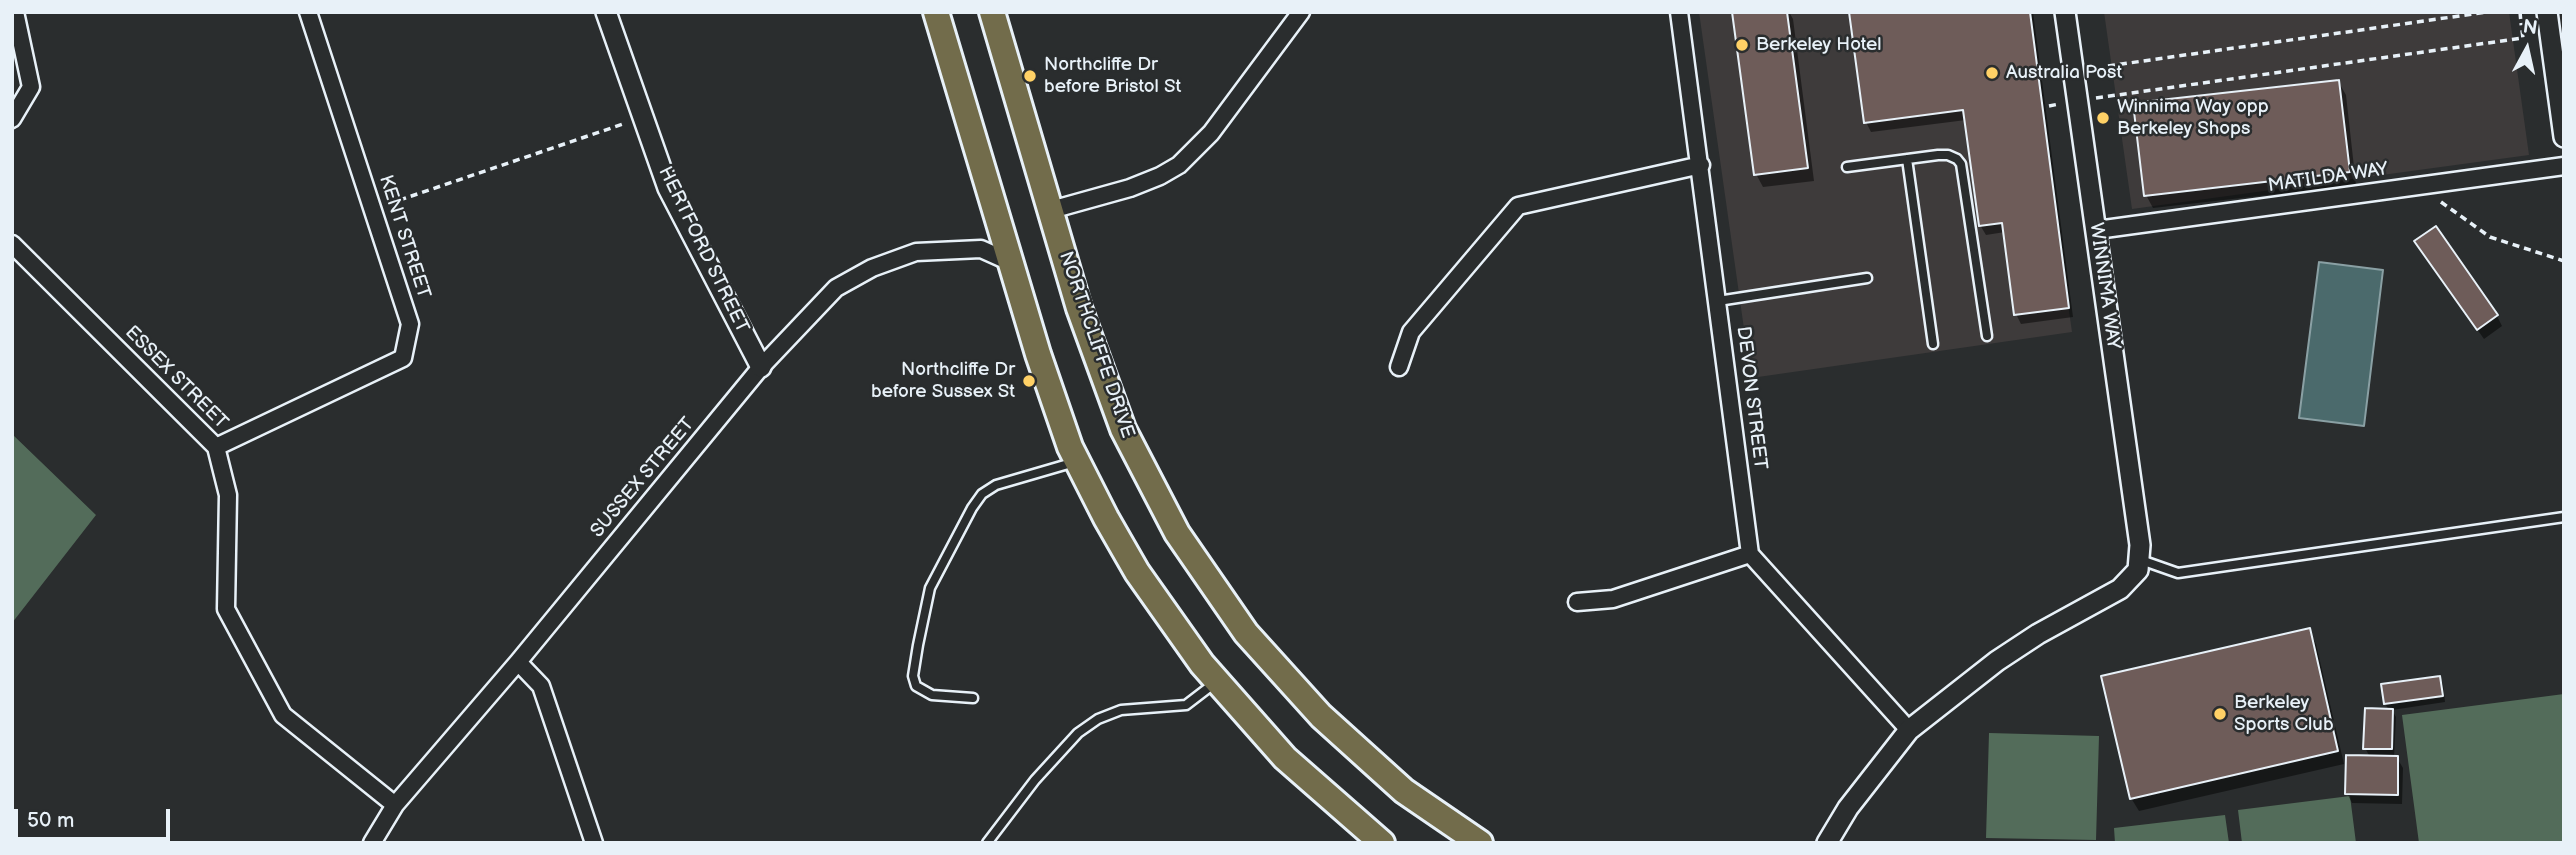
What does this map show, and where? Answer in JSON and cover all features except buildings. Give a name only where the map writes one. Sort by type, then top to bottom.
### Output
[{"type":"main road","points":[[936,12],[1038,354],[1077,461],[1137,572],[1202,664],[1285,758],[1382,843]]},
{"type":"main road","name":"NORTHCLIFFE DRIVE","points":[[992,12],[1079,307],[1123,429],[1177,533],[1246,632],[1321,716],[1404,791],[1480,843]]},
{"type":"street","points":[[12,119],[31,87],[15,12]]},
{"type":"street","name":"KENT STREET","points":[[216,447],[403,358],[410,324],[308,12]]},
{"type":"street","name":"HERTFORD STREET","points":[[606,12],[668,188],[761,368]]},
{"type":"street","points":[[1051,210],[1130,188],[1160,176],[1179,164],[1212,133],[1301,12]]},
{"type":"street","name":"DEVON STREET","points":[[1679,12],[1750,554]]},
{"type":"street","name":"WINNIMA WAY","points":[[2064,12],[2097,230],[2141,559]]},
{"type":"street","points":[[2547,12],[2564,137]]},
{"type":"street","points":[[1399,367],[1411,332],[1518,206],[1701,165]]},
{"type":"street","name":"MATILDA WAY","points":[[2097,230],[2564,166]]},
{"type":"street","name":"ESSEX STREET","points":[[12,244],[216,447],[228,495],[226,609],[283,715],[395,805]]},
{"type":"street","name":"SUSSEX STREET","points":[[372,843],[395,805],[761,368],[836,288],[872,268],[916,252],[981,249],[1010,262]]},
{"type":"street","points":[[1577,602],[1613,599],[1750,554],[1909,730]]},
{"type":"street","points":[[1827,843],[1848,808],[1909,730],[1997,661],[2038,634],[2120,589],[2138,570],[2141,559]]},
{"type":"street","points":[[517,662],[541,686],[594,843]]},
{"type":"lane","points":[[1847,167],[1948,155],[1961,164],[1987,336]]},
{"type":"lane","points":[[1907,159],[1933,344]]},
{"type":"lane","points":[[1718,301],[1867,278]]},
{"type":"lane","points":[[973,698],[932,695],[916,686],[913,676],[930,588],[982,494],[996,485],[1077,461]]},
{"type":"lane","points":[[2141,559],[2178,573],[2564,517]]},
{"type":"lane","points":[[987,843],[1035,780],[1078,733],[1098,719],[1121,710],[1186,705],[1218,681]]},
{"type":"path","points":[[2108,66],[2487,12]]},
{"type":"path","points":[[2091,98],[2523,38],[2520,12]]},
{"type":"path","points":[[2521,23],[2527,23]]},
{"type":"path","points":[[373,209],[643,117]]},
{"type":"path","points":[[2437,201],[2460,214],[2490,237],[2564,261]]},
{"type":"shaded area","points":[[1699,12],[2027,12],[2072,332],[1751,378]]},
{"type":"shaded area","points":[[2104,12],[2509,12],[2529,155],[2132,209]]},
{"type":"green space","points":[[12,434],[96,515],[12,623]]},
{"type":"green space","points":[[2564,694],[2564,843],[2419,843],[2402,715]]},
{"type":"green space","points":[[1989,733],[2099,736],[2096,840],[1986,838]]},
{"type":"green space","points":[[2350,796],[2356,843],[2242,843],[2238,810]]},
{"type":"green space","points":[[2225,815],[2229,843],[2115,843],[2114,828]]},
{"type":"water","points":[[2319,262],[2383,270],[2364,426],[2299,418]]},
{"type":"place","name":"Berkeley Hotel","points":[[1742,45]]},
{"type":"place","name":"Australia Post","points":[[1992,73]]},
{"type":"place","name":"Northcliffe Dr before Bristol St","points":[[1030,76]]},
{"type":"place","name":"Winnima Way opp Berkeley Shops","points":[[2103,118]]},
{"type":"place","name":"Northcliffe Dr before Sussex St","points":[[1029,381]]},
{"type":"place","name":"Berkeley Sports Club","points":[[2220,714]]}]
